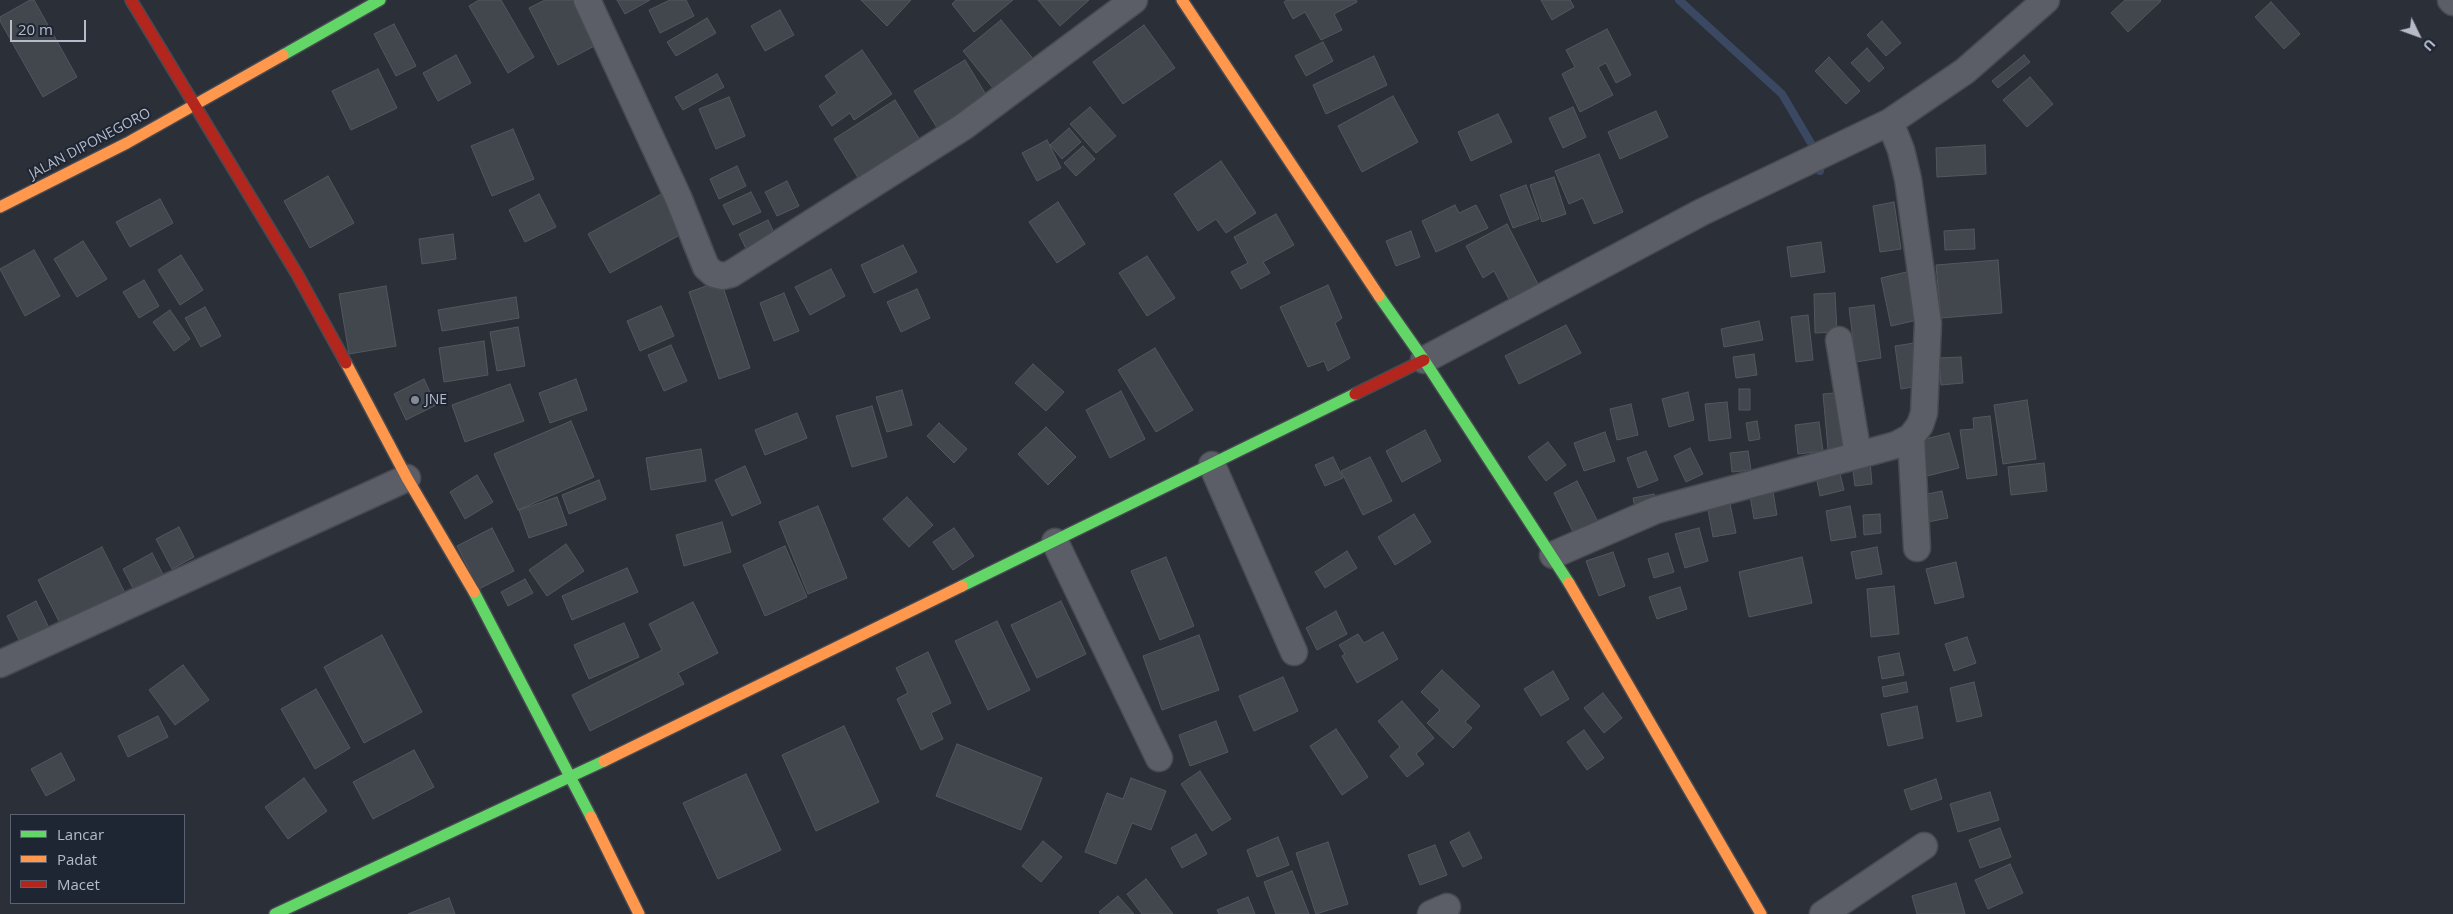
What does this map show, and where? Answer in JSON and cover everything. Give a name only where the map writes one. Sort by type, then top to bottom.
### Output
[{"type":"street","points":[[131,0],[193,105],[298,274],[364,394],[407,478],[476,596],[638,914]]},
{"type":"street","name":"JALAN DIPONEGORO","points":[[0,207],[127,143],[380,0]]},
{"type":"street","points":[[587,0],[678,197],[706,266],[714,274],[722,276],[730,274],[963,127],[1134,0]]},
{"type":"street","points":[[1182,0],[1347,251],[1424,360],[1553,555],[1625,676],[1761,914]]},
{"type":"street","points":[[275,914],[570,778],[1055,542],[1424,360],[1702,212],[1890,122],[1965,71],[2046,0]]},
{"type":"street","points":[[1553,555],[1656,510],[1896,445],[1911,437],[1920,425],[1924,413],[1928,323],[1908,179],[1890,122]]},
{"type":"street","points":[[1839,340],[1858,455]]},
{"type":"street","points":[[1911,437],[1917,548]]},
{"type":"street","points":[[1212,465],[1294,652]]},
{"type":"street","points":[[0,664],[407,478]]},
{"type":"street","points":[[1055,542],[1159,758]]},
{"type":"street","points":[[1823,914],[1924,846]]},
{"type":"building","points":[[30,0],[34,0],[77,77],[43,97],[0,21],[0,17]]},
{"type":"building","points":[[479,0],[501,0],[534,57],[508,73],[469,6]]},
{"type":"building","points":[[545,0],[581,0],[602,42],[558,65],[529,8]]},
{"type":"building","points":[[617,0],[650,0],[625,14]]},
{"type":"building","points":[[670,0],[686,0],[694,16],[660,33],[649,10]]},
{"type":"building","points":[[861,0],[911,0],[887,26]]},
{"type":"building","points":[[956,0],[1013,0],[974,32],[952,4]]},
{"type":"building","points":[[1038,0],[1089,0],[1060,26]]},
{"type":"building","points":[[1287,0],[1356,0],[1357,2],[1334,14],[1342,30],[1321,40],[1305,12],[1293,19],[1284,2]]},
{"type":"building","points":[[1541,0],[1570,0],[1574,7],[1552,20]]},
{"type":"building","points":[[2125,0],[2161,1],[2128,32],[2111,13]]},
{"type":"building","points":[[2271,2],[2300,34],[2284,49],[2255,17]]},
{"type":"building","points":[[780,10],[794,35],[765,51],[751,26]]},
{"type":"building","points":[[707,18],[716,33],[676,56],[667,42]]},
{"type":"building","points":[[1001,20],[1035,61],[997,93],[963,51]]},
{"type":"building","points":[[1882,21],[1901,43],[1886,56],[1867,35]]},
{"type":"building","points":[[394,24],[416,66],[396,76],[374,34]]},
{"type":"building","points":[[1144,25],[1175,68],[1123,104],[1093,62]]},
{"type":"building","points":[[1607,29],[1631,75],[1616,83],[1606,63],[1598,67],[1613,95],[1580,112],[1562,74],[1575,67],[1566,50]]},
{"type":"building","points":[[1323,42],[1333,61],[1306,76],[1295,56]]},
{"type":"building","points":[[1867,48],[1884,68],[1869,82],[1851,63]]},
{"type":"building","points":[[862,50],[892,94],[854,120],[850,113],[832,126],[819,106],[837,93],[825,76]]},
{"type":"building","points":[[456,55],[471,83],[438,101],[423,73]]},
{"type":"building","points":[[2024,55],[2030,62],[1998,88],[1992,81]]},
{"type":"building","points":[[1374,56],[1387,85],[1326,114],[1313,85]]},
{"type":"building","points":[[1829,57],[1860,91],[1846,104],[1815,71]]},
{"type":"building","points":[[965,60],[991,103],[941,134],[914,91]]},
{"type":"building","points":[[378,69],[397,108],[351,130],[332,91]]},
{"type":"building","points":[[717,74],[724,87],[683,110],[675,97]]},
{"type":"building","points":[[2030,77],[2053,104],[2027,127],[2003,100]]},
{"type":"building","points":[[1393,96],[1418,142],[1362,172],[1338,126]]},
{"type":"building","points":[[729,97],[745,136],[716,149],[699,109]]},
{"type":"building","points":[[895,100],[923,145],[862,184],[834,139]]},
{"type":"building","points":[[1090,107],[1116,136],[1096,153],[1070,124]]},
{"type":"building","points":[[1573,107],[1586,137],[1563,148],[1549,118]]},
{"type":"building","points":[[1656,111],[1668,137],[1620,159],[1608,132]]},
{"type":"building","points":[[1498,114],[1512,142],[1471,161],[1458,132]]},
{"type":"building","points":[[1069,128],[1081,142],[1062,159],[1050,145]]},
{"type":"building","points":[[513,129],[534,179],[492,196],[471,146]]},
{"type":"building","points":[[1047,140],[1061,168],[1037,181],[1022,153]]},
{"type":"building","points":[[1985,145],[1986,174],[1937,177],[1936,148]]},
{"type":"building","points":[[1083,146],[1095,159],[1076,176],[1064,163]]},
{"type":"building","points":[[1599,154],[1623,212],[1594,224],[1583,198],[1569,204],[1555,171]]},
{"type":"building","points":[[1221,161],[1256,213],[1226,233],[1216,219],[1198,231],[1174,194]]},
{"type":"building","points":[[737,166],[746,186],[719,199],[710,179]]},
{"type":"building","points":[[328,176],[354,223],[310,248],[284,201]]},
{"type":"building","points":[[1554,177],[1566,214],[1542,222],[1530,185]]},
{"type":"building","points":[[787,181],[799,206],[777,216],[765,192]]},
{"type":"building","points":[[1526,185],[1539,219],[1513,228],[1500,195]]},
{"type":"building","points":[[667,191],[689,230],[610,273],[588,234]]},
{"type":"building","points":[[751,192],[761,212],[733,225],[723,205]]},
{"type":"building","points":[[539,194],[556,227],[525,242],[509,210]]},
{"type":"building","points":[[160,199],[173,223],[130,247],[116,222]]},
{"type":"building","points":[[1058,202],[1085,244],[1057,263],[1029,222]]},
{"type":"building","points":[[1894,202],[1901,249],[1880,252],[1873,206]]},
{"type":"building","points":[[1455,205],[1459,213],[1476,205],[1488,228],[1436,252],[1422,221]]},
{"type":"building","points":[[1276,214],[1294,245],[1263,262],[1270,273],[1241,289],[1231,272],[1248,263],[1234,237]]},
{"type":"building","points":[[768,220],[778,241],[749,255],[739,234]]},
{"type":"building","points":[[1507,224],[1540,288],[1511,303],[1494,271],[1483,278],[1466,246]]},
{"type":"building","points":[[1974,229],[1975,249],[1945,250],[1944,231]]},
{"type":"building","points":[[1411,231],[1420,257],[1396,266],[1386,241]]},
{"type":"building","points":[[453,234],[456,259],[422,264],[419,239]]},
{"type":"building","points":[[83,241],[107,279],[77,297],[54,259]]},
{"type":"building","points":[[1821,242],[1825,272],[1791,277],[1787,247]]},
{"type":"building","points":[[903,245],[917,272],[874,293],[861,265]]},
{"type":"building","points":[[34,250],[60,296],[25,316],[0,269]]},
{"type":"building","points":[[181,255],[203,290],[180,305],[158,270]]},
{"type":"building","points":[[1147,256],[1175,298],[1147,316],[1119,273]]},
{"type":"building","points":[[1998,260],[2002,313],[1941,318],[1936,265]]},
{"type":"building","points":[[831,269],[845,296],[810,315],[795,287]]},
{"type":"building","points":[[1911,271],[1922,319],[1891,326],[1881,278]]},
{"type":"building","points":[[144,280],[159,306],[139,318],[123,292]]},
{"type":"building","points":[[721,281],[750,368],[719,379],[689,292]]},
{"type":"building","points":[[1328,285],[1342,318],[1335,323],[1350,358],[1328,371],[1324,361],[1308,367],[1280,307]]},
{"type":"building","points":[[386,286],[396,346],[349,354],[339,294]]},
{"type":"building","points":[[917,289],[930,318],[901,332],[887,302]]},
{"type":"building","points":[[784,293],[799,331],[774,341],[760,303]]},
{"type":"building","points":[[1835,293],[1837,332],[1815,333],[1814,294]]},
{"type":"building","points":[[516,297],[519,318],[442,331],[438,310]]},
{"type":"building","points":[[1874,305],[1881,358],[1856,362],[1849,308]]},
{"type":"building","points":[[661,306],[674,336],[640,351],[627,321]]},
{"type":"building","points":[[205,307],[221,336],[201,347],[185,318]]},
{"type":"building","points":[[170,310],[190,339],[174,351],[153,322]]},
{"type":"building","points":[[1808,315],[1813,360],[1796,362],[1791,317]]},
{"type":"building","points":[[1759,321],[1763,340],[1724,347],[1721,329]]},
{"type":"building","points":[[1566,325],[1581,353],[1519,384],[1505,356]]},
{"type":"building","points":[[518,327],[525,366],[497,371],[490,332]]},
{"type":"building","points":[[484,341],[488,375],[444,382],[439,348]]},
{"type":"building","points":[[1914,343],[1919,386],[1901,389],[1895,346]]},
{"type":"building","points":[[671,345],[687,381],[664,391],[648,355]]},
{"type":"building","points":[[1155,348],[1193,410],[1156,432],[1118,370]]},
{"type":"building","points":[[1754,354],[1757,375],[1736,378],[1733,357]]},
{"type":"building","points":[[1961,357],[1963,383],[1941,385],[1939,358]]},
{"type":"building","points":[[1033,364],[1064,392],[1046,411],[1015,383]]},
{"type":"building","name":"JNE","points":[[424,379],[436,405],[406,420],[394,394]]},
{"type":"building","points":[[576,379],[587,410],[550,423],[539,393]]},
{"type":"building","points":[[510,384],[524,421],[465,442],[452,405]]},
{"type":"building","points":[[1739,389],[1750,389],[1750,410],[1739,410]]},
{"type":"building","points":[[902,390],[912,425],[887,432],[876,397]]},
{"type":"building","points":[[1121,391],[1145,439],[1110,458],[1086,410]]},
{"type":"building","points":[[1688,392],[1694,420],[1669,427],[1662,399]]},
{"type":"building","points":[[1845,392],[1849,447],[1828,449],[1823,394]]},
{"type":"building","points":[[2027,400],[2036,459],[2003,464],[1994,405]]},
{"type":"building","points":[[1727,402],[1731,438],[1709,441],[1705,404]]},
{"type":"building","points":[[1631,404],[1638,435],[1617,440],[1610,409]]},
{"type":"building","points":[[872,406],[887,457],[852,467],[836,416]]},
{"type":"building","points":[[797,413],[807,438],[765,455],[755,430]]},
{"type":"building","points":[[1990,416],[1997,475],[1967,479],[1960,430],[1974,429],[1973,418]]},
{"type":"building","points":[[571,421],[594,477],[518,510],[494,454]]},
{"type":"building","points":[[1757,421],[1760,439],[1749,441],[1746,423]]},
{"type":"building","points":[[1819,422],[1823,451],[1798,454],[1795,425]]},
{"type":"building","points":[[939,423],[967,449],[954,463],[927,436]]},
{"type":"building","points":[[1046,427],[1076,457],[1048,485],[1018,454]]},
{"type":"building","points":[[1425,430],[1441,461],[1402,482],[1386,451]]},
{"type":"building","points":[[1605,432],[1615,461],[1584,471],[1574,443]]},
{"type":"building","points":[[1949,433],[1959,468],[1927,476],[1918,441]]},
{"type":"building","points":[[1548,442],[1566,465],[1546,481],[1528,457]]},
{"type":"building","points":[[1690,448],[1703,474],[1686,482],[1674,456]]},
{"type":"building","points":[[701,449],[706,481],[651,490],[646,458]]},
{"type":"building","points":[[1646,451],[1658,480],[1638,488],[1627,458]]},
{"type":"building","points":[[1748,451],[1751,470],[1732,472],[1730,453]]},
{"type":"building","points":[[1333,457],[1343,478],[1325,486],[1315,465]]},
{"type":"building","points":[[1370,457],[1392,501],[1363,515],[1341,471]]},
{"type":"building","points":[[1870,461],[1872,484],[1855,486],[1852,463]]},
{"type":"building","points":[[2044,463],[2047,491],[2011,495],[2008,467]]},
{"type":"building","points":[[745,466],[761,503],[732,516],[715,480]]},
{"type":"building","points":[[1838,466],[1844,490],[1820,496],[1815,471]]},
{"type":"building","points":[[477,475],[493,502],[465,519],[450,492]]},
{"type":"building","points":[[599,480],[606,499],[569,514],[562,495]]},
{"type":"building","points":[[1577,481],[1600,526],[1576,538],[1554,493]]},
{"type":"building","points":[[1772,486],[1777,515],[1754,519],[1749,490]]},
{"type":"building","points":[[1942,491],[1948,518],[1923,523],[1918,496]]},
{"type":"building","points":[[1654,494],[1657,508],[1636,512],[1633,498]]},
{"type":"building","points":[[557,497],[567,525],[529,538],[519,510]]},
{"type":"building","points":[[907,497],[933,525],[909,547],[883,519]]},
{"type":"building","points":[[1729,499],[1736,533],[1713,537],[1707,504]]},
{"type":"building","points":[[818,506],[847,578],[808,594],[779,522]]},
{"type":"building","points":[[1850,506],[1856,537],[1831,541],[1826,511]]},
{"type":"building","points":[[1414,514],[1431,542],[1395,565],[1378,537]]},
{"type":"building","points":[[1880,514],[1881,533],[1864,535],[1863,515]]},
{"type":"building","points":[[722,522],[731,552],[684,566],[676,535]]},
{"type":"building","points":[[179,527],[194,557],[172,569],[156,539]]},
{"type":"building","points":[[492,528],[514,571],[479,589],[457,546]]},
{"type":"building","points":[[954,528],[974,556],[953,570],[933,542]]},
{"type":"building","points":[[1699,528],[1708,561],[1685,568],[1675,534]]},
{"type":"building","points":[[566,544],[584,571],[547,596],[529,570]]},
{"type":"building","points":[[785,546],[807,597],[765,616],[743,565]]},
{"type":"building","points":[[102,547],[129,601],[65,633],[38,580]]},
{"type":"building","points":[[1877,547],[1882,574],[1856,579],[1851,552]]},
{"type":"building","points":[[1347,551],[1357,568],[1325,588],[1315,572]]},
{"type":"building","points":[[1613,552],[1625,586],[1599,596],[1586,561]]},
{"type":"building","points":[[152,553],[167,582],[138,598],[123,569]]},
{"type":"building","points":[[1668,553],[1674,572],[1654,578],[1648,559]]},
{"type":"building","points":[[1166,557],[1194,626],[1160,640],[1131,571]]},
{"type":"building","points":[[1802,557],[1812,603],[1749,617],[1739,572]]},
{"type":"building","points":[[1956,562],[1964,597],[1935,604],[1926,569]]},
{"type":"building","points":[[627,568],[638,592],[572,620],[562,596]]},
{"type":"building","points":[[525,579],[533,593],[508,606],[501,592]]},
{"type":"building","points":[[1894,586],[1899,634],[1871,637],[1867,589]]},
{"type":"building","points":[[1680,587],[1687,609],[1657,619],[1649,597]]},
{"type":"building","points":[[36,601],[51,632],[22,646],[7,616]]},
{"type":"building","points":[[1061,601],[1086,654],[1037,678],[1011,625]]},
{"type":"building","points":[[693,602],[718,653],[678,673],[684,684],[590,731],[572,695],[662,650],[649,624]]},
{"type":"building","points":[[1336,611],[1347,634],[1317,650],[1306,628]]},
{"type":"building","points":[[997,621],[1030,690],[988,710],[955,641]]},
{"type":"building","points":[[624,623],[639,657],[589,679],[574,645]]},
{"type":"building","points":[[1383,632],[1398,659],[1357,683],[1342,656],[1345,654],[1339,645],[1358,634],[1364,643]]},
{"type":"building","points":[[382,635],[422,712],[364,743],[324,667]]},
{"type":"building","points":[[1199,635],[1219,690],[1162,710],[1143,656]]},
{"type":"building","points":[[1967,637],[1976,663],[1954,671],[1945,644]]},
{"type":"building","points":[[928,652],[951,703],[931,713],[943,739],[921,750],[897,699],[908,693],[896,668]]},
{"type":"building","points":[[1899,653],[1904,675],[1882,679],[1878,657]]},
{"type":"building","points":[[183,665],[209,700],[175,725],[149,690]]},
{"type":"building","points":[[1442,670],[1480,706],[1465,722],[1472,728],[1453,748],[1427,723],[1440,710],[1421,692]]},
{"type":"building","points":[[1553,671],[1569,699],[1541,716],[1524,689]]},
{"type":"building","points":[[1283,677],[1298,711],[1254,731],[1239,696]]},
{"type":"building","points":[[1906,682],[1908,692],[1884,697],[1882,687]]},
{"type":"building","points":[[1974,682],[1982,716],[1957,722],[1950,688]]},
{"type":"building","points":[[316,689],[350,748],[315,769],[281,709]]},
{"type":"building","points":[[1603,693],[1622,718],[1604,733],[1584,708]]},
{"type":"building","points":[[1402,701],[1434,738],[1416,754],[1424,764],[1407,777],[1390,756],[1400,747],[1378,721]]},
{"type":"building","points":[[1917,706],[1923,738],[1888,746],[1881,714]]},
{"type":"building","points":[[158,716],[168,737],[128,757],[118,736]]},
{"type":"building","points":[[1216,721],[1228,752],[1190,766],[1179,735]]},
{"type":"building","points":[[844,726],[879,802],[816,831],[782,755]]},
{"type":"building","points":[[1336,729],[1368,777],[1342,795],[1310,746]]},
{"type":"building","points":[[1584,730],[1604,758],[1587,770],[1567,742]]},
{"type":"building","points":[[957,744],[1042,778],[1021,830],[936,796]]},
{"type":"building","points":[[414,750],[434,787],[373,819],[353,782]]},
{"type":"building","points":[[61,753],[75,780],[46,796],[31,769]]},
{"type":"building","points":[[1200,771],[1231,819],[1212,831],[1181,784]]},
{"type":"building","points":[[746,774],[781,850],[718,879],[683,803]]},
{"type":"building","points":[[304,778],[327,811],[288,839],[265,807]]},
{"type":"building","points":[[1131,778],[1166,791],[1151,830],[1132,823],[1116,864],[1085,852],[1107,793],[1123,799]]},
{"type":"building","points":[[1936,779],[1942,799],[1911,810],[1904,790]]},
{"type":"building","points":[[1990,792],[1999,820],[1958,832],[1950,804]]},
{"type":"building","points":[[2000,828],[2011,857],[1980,868],[1969,840]]},
{"type":"building","points":[[1469,832],[1482,858],[1463,867],[1450,842]]},
{"type":"building","points":[[1196,834],[1207,854],[1182,868],[1171,848]]},
{"type":"building","points":[[1278,837],[1289,865],[1257,877],[1247,850]]},
{"type":"building","points":[[1043,841],[1062,857],[1041,882],[1022,866]]},
{"type":"building","points":[[1328,842],[1348,904],[1316,914],[1296,853]]},
{"type":"building","points":[[1435,845],[1447,875],[1420,885],[1408,855]]},
{"type":"building","points":[[2010,864],[2023,893],[1988,909],[1975,880]]},
{"type":"building","points":[[1292,871],[1309,914],[1276,914],[1264,882]]},
{"type":"building","points":[[1146,879],[1173,914],[1142,914],[1127,894]]},
{"type":"building","points":[[1956,883],[1965,914],[1917,914],[1912,896]]},
{"type":"building","points":[[1118,896],[1134,914],[1101,914],[1099,912]]},
{"type":"building","points":[[1248,897],[1255,914],[1219,914],[1217,910]]},
{"type":"building","points":[[449,898],[455,914],[408,914]]},
{"type":"waterway","points":[[1679,0],[1782,94],[1818,155],[1820,171]]},
{"type":"traffic: fast","points":[[283,55],[380,0]]},
{"type":"traffic: fast","points":[[1379,296],[1424,360],[1569,583]]},
{"type":"traffic: fast","points":[[962,586],[1355,394]]},
{"type":"traffic: fast","points":[[474,592],[591,817]]},
{"type":"traffic: fast","points":[[275,914],[604,761]]},
{"type":"traffic: slow","points":[[1182,0],[1379,296]]},
{"type":"traffic: slow","points":[[0,207],[127,143],[283,55]]},
{"type":"traffic: slow","points":[[346,363],[407,478],[474,592]]},
{"type":"traffic: slow","points":[[1569,583],[1761,914]]},
{"type":"traffic: slow","points":[[604,761],[962,586]]},
{"type":"traffic: slow","points":[[591,817],[639,914]]},
{"type":"traffic: jam","points":[[131,0],[297,274],[346,363]]},
{"type":"traffic: jam","points":[[1355,394],[1424,360]]},
{"type":"place","name":"JNE","points":[[415,400]]}]
